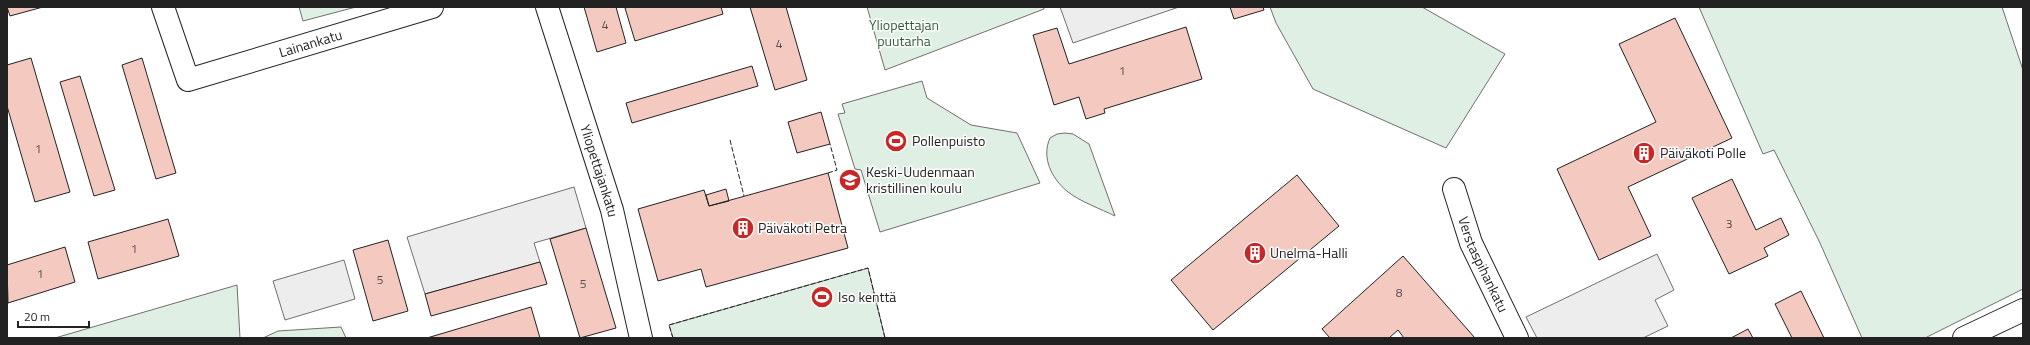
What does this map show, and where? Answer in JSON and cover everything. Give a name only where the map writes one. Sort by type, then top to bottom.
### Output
[{"type":"street","name":"Lainankatu","points":[[163,7],[188,80],[432,7]]},
{"type":"street","name":"Yliopettajankatu","points":[[548,7],[572,89],[612,210],[641,338]]},
{"type":"street","name":"Verstaspihankatu","points":[[1454,189],[1471,243],[1517,338]]},
{"type":"street","points":[[1964,338],[2023,310]]},
{"type":"green space","points":[[299,7],[356,7],[303,21]]},
{"type":"green space","name":"Yliopettajan puutarha","points":[[867,7],[1044,7],[1044,9],[885,70]]},
{"type":"green space","points":[[1270,7],[1422,7],[1505,54],[1446,148],[1313,89],[1276,23]]},
{"type":"green space","points":[[1699,7],[2002,7],[2023,70],[2023,289],[1925,338],[1862,338],[1820,243],[1774,150],[1763,154]]},
{"type":"green space","name":"Pollenpuisto","points":[[922,81],[927,98],[971,125],[1017,133],[1040,183],[880,232],[861,170],[855,169],[838,114],[845,113],[842,104]]},
{"type":"green space","points":[[1057,134],[1073,134],[1089,144],[1115,216],[1073,196],[1057,181],[1050,168],[1047,153],[1048,146],[1050,138]]},
{"type":"green space","name":"Iso kenttä","points":[[868,268],[885,338],[673,338],[669,325]]},
{"type":"green space","points":[[237,285],[240,338],[55,338]]},
{"type":"green space","points":[[341,327],[346,338],[263,338],[278,331]]},
{"type":"shaded area","points":[[1060,7],[1179,7],[1073,43]]},
{"type":"shaded area","points":[[574,187],[586,228],[534,243],[540,262],[425,294],[407,237]]},
{"type":"shaded area","points":[[1657,254],[1674,290],[1655,300],[1668,326],[1643,338],[1537,338],[1526,317]]},
{"type":"shaded area","points":[[344,260],[355,299],[285,320],[273,281]]},
{"type":"building","points":[[7,7],[43,7],[10,16]]},
{"type":"building","points":[[584,7],[616,7],[626,43],[597,52]]},
{"type":"building","points":[[721,7],[723,14],[635,41],[625,8]]},
{"type":"building","points":[[750,7],[786,7],[807,80],[775,90]]},
{"type":"building","points":[[1230,7],[1263,7],[1264,10],[1234,19]]},
{"type":"building","name":"Päiväkoti Polle","points":[[1675,18],[1732,138],[1628,187],[1651,236],[1599,260],[1557,169],[1656,122],[1619,44]]},
{"type":"building","points":[[1186,27],[1202,79],[1104,109],[1105,113],[1086,119],[1079,97],[1054,105],[1033,35],[1057,28],[1069,64]]},
{"type":"building","points":[[31,58],[70,192],[35,202],[7,106],[7,65]]},
{"type":"building","points":[[142,58],[176,173],[156,179],[122,65]]},
{"type":"building","points":[[752,66],[758,86],[632,123],[626,103]]},
{"type":"building","points":[[80,76],[115,190],[94,196],[60,82]]},
{"type":"building","points":[[821,112],[830,144],[797,153],[788,122]]},
{"type":"building","name":"Päiväkoti Petra","points":[[828,173],[848,248],[706,287],[701,269],[658,281],[638,209],[704,190],[709,206]]},
{"type":"building","name":"Unelma-Halli","points":[[1297,175],[1339,226],[1213,330],[1171,280]]},
{"type":"building","points":[[1732,179],[1756,230],[1781,218],[1789,235],[1764,248],[1768,256],[1729,274],[1692,198]]},
{"type":"building","points":[[726,189],[729,201],[709,206],[706,195]]},
{"type":"building","points":[[168,219],[179,256],[98,279],[88,242]]},
{"type":"building","points":[[586,228],[616,328],[580,338],[550,239]]},
{"type":"building","points":[[388,240],[408,311],[373,321],[353,250]]},
{"type":"building","points":[[65,247],[75,282],[8,303],[7,265]]},
{"type":"building","points":[[1403,256],[1475,338],[1404,338],[1398,330],[1389,338],[1330,338],[1322,329]]},
{"type":"building","points":[[540,262],[547,284],[431,316],[425,294]]},
{"type":"building","points":[[1801,291],[1824,338],[1792,338],[1775,304]]},
{"type":"building","points":[[531,307],[540,338],[427,338]]},
{"type":"building","points":[[1748,329],[1753,338],[1731,338]]},
{"type":"fence","points":[[730,140],[744,196]]},
{"type":"fence","points":[[828,173],[837,170],[830,144]]},
{"type":"fence","points":[[673,338],[669,325],[868,268],[885,338]]},
{"type":"place","name":"Pollenpuisto","points":[[896,141]]},
{"type":"place","name":"Päiväkoti Polle","points":[[1644,153]]},
{"type":"place","name":"Keski-Uudenmaan kristillinen koulu","points":[[850,180]]},
{"type":"place","name":"Päiväkoti Petra","points":[[743,228]]},
{"type":"place","name":"Unelma-Halli","points":[[1255,253]]},
{"type":"place","name":"Iso kenttä","points":[[822,297]]}]
